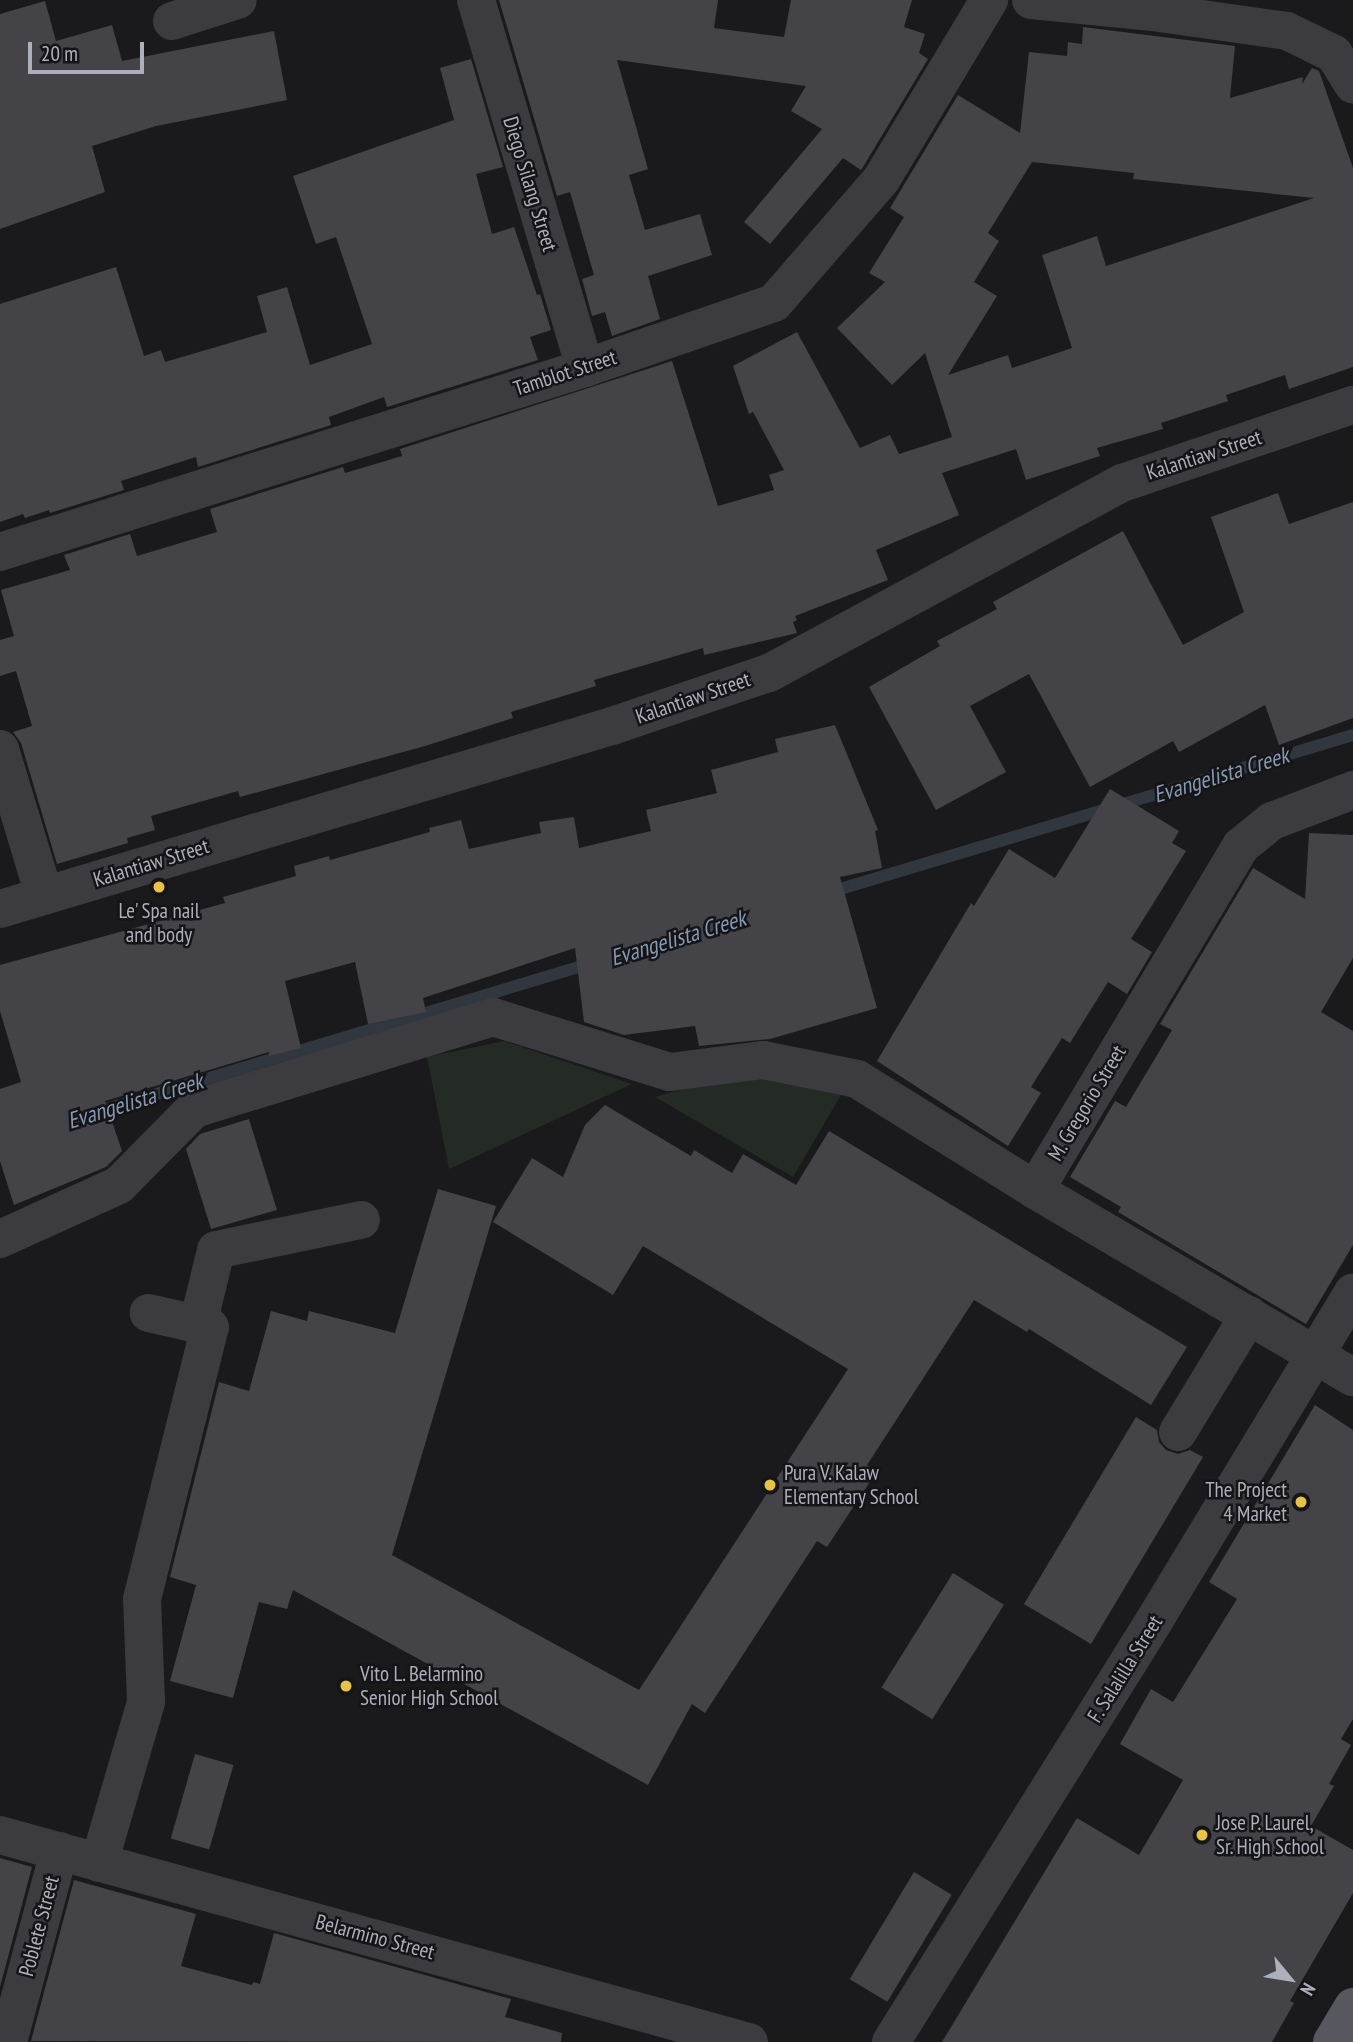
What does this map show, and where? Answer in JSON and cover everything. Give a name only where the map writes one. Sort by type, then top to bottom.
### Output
[{"type":"main road","points":[[1332,2042],[1353,2007]]},
{"type":"street","points":[[172,21],[238,0]]},
{"type":"street","name":"Diego Silang Street","points":[[475,0],[585,368]]},
{"type":"street","name":"Tamblot Street","points":[[0,552],[585,368],[774,303],[881,180],[989,0]]},
{"type":"street","points":[[1031,0],[1152,12],[1287,31],[1334,54],[1353,84]]},
{"type":"street","name":"Kalantiaw Street","points":[[0,909],[612,726],[769,673],[1122,483],[1353,405]]},
{"type":"street","points":[[0,749],[44,895]]},
{"type":"street","name":"M. Gregorio Street","points":[[1035,1190],[1241,846],[1272,821],[1353,790]]},
{"type":"street","points":[[0,1239],[119,1185],[194,1110],[494,1017],[670,1072],[763,1060],[857,1079],[1035,1190],[1353,1377]]},
{"type":"street","points":[[198,1324],[216,1250],[360,1220]]},
{"type":"street","name":"F. Salalilla Street","points":[[891,2042],[1154,1621],[1353,1293]]},
{"type":"street","points":[[99,1863],[146,1702],[142,1599],[210,1327],[149,1313]]},
{"type":"street","points":[[1178,1432],[1249,1315]]},
{"type":"street","name":"Belarmino Street","points":[[0,1835],[749,2042]]},
{"type":"street","name":"Poblete Street","points":[[8,2042],[59,1851]]},
{"type":"shaded area","points":[[504,1041],[632,1084],[449,1169],[427,1057]]},
{"type":"shaded area","points":[[743,1071],[841,1095],[793,1177],[655,1097]]},
{"type":"building","points":[[499,0],[718,0],[714,28],[784,37],[791,0],[912,0],[904,27],[925,34],[919,53],[928,59],[861,170],[843,158],[770,244],[744,222],[822,129],[791,111],[806,86],[617,60],[648,169],[629,175],[645,230],[700,214],[712,255],[648,276],[660,319],[612,336],[605,312],[592,316],[582,279],[594,275],[570,192],[557,196]]},
{"type":"building","points":[[45,1],[56,41],[112,25],[122,61],[274,31],[287,100],[156,126],[92,146],[105,192],[0,229],[0,14]]},
{"type":"building","points":[[1083,27],[1235,46],[1230,98],[1303,77],[1302,84],[1312,68],[1319,71],[1353,168],[1353,367],[1289,389],[1285,375],[1226,395],[1228,401],[1161,423],[1163,429],[1097,448],[1100,456],[1026,480],[1016,449],[942,473],[959,515],[876,550],[888,580],[795,616],[797,620],[793,622],[797,633],[704,655],[703,648],[594,680],[596,686],[511,712],[513,718],[425,746],[240,797],[238,791],[151,816],[155,830],[127,838],[128,843],[57,864],[21,743],[13,732],[32,726],[16,671],[0,676],[0,640],[14,636],[1,590],[70,570],[64,555],[130,534],[137,556],[217,532],[210,509],[343,467],[345,473],[402,456],[400,449],[672,361],[718,506],[774,490],[769,475],[784,470],[753,412],[749,414],[733,366],[797,332],[860,448],[890,435],[899,454],[952,437],[925,353],[892,385],[837,328],[885,282],[869,273],[904,217],[890,208],[958,95],[1020,133],[1029,52],[1067,56],[1068,42],[1082,44]],"holes":[[[1032,162],[1134,173],[1133,179],[1314,198],[1106,266],[1097,236],[1042,255],[1072,348],[1012,368],[1008,355],[948,375],[997,296],[974,282],[999,241],[988,233]]]},
{"type":"building","points":[[471,59],[503,167],[476,174],[492,234],[514,227],[537,295],[540,294],[551,330],[530,337],[538,360],[387,407],[384,397],[329,417],[331,425],[198,467],[196,457],[121,481],[124,490],[50,513],[49,510],[25,518],[23,514],[0,522],[0,304],[116,267],[144,356],[161,350],[165,362],[267,332],[257,296],[287,287],[310,365],[372,344],[336,237],[316,244],[293,176],[454,120],[440,68]]},
{"type":"building","points":[[1278,493],[1289,524],[1353,502],[1353,718],[1279,745],[1265,705],[1179,752],[1173,741],[1090,787],[1029,674],[970,706],[1006,772],[936,810],[869,687],[940,646],[937,641],[997,609],[993,602],[1123,531],[1183,645],[1244,612],[1211,517]]},
{"type":"building","points":[[835,725],[878,830],[875,831],[882,868],[840,877],[877,1008],[770,1039],[699,1046],[695,1026],[624,1035],[584,1022],[575,948],[423,998],[426,1012],[368,1024],[355,962],[285,981],[301,1048],[269,1056],[269,1052],[105,1101],[122,1151],[106,1167],[14,1205],[0,1161],[0,1089],[21,1082],[0,1011],[0,965],[225,903],[223,897],[296,876],[294,866],[329,856],[330,860],[430,832],[429,828],[461,820],[469,849],[541,833],[539,822],[574,817],[579,848],[651,831],[646,810],[717,793],[711,770],[778,752],[775,739]]},
{"type":"building","points":[[1110,789],[1179,831],[1172,843],[1186,851],[1131,939],[1152,952],[1127,994],[1108,982],[1070,1043],[1062,1038],[1031,1087],[1041,1093],[1008,1146],[877,1061],[971,903],[974,906],[1009,849],[1055,878]]},
{"type":"building","points":[[1309,833],[1353,835],[1353,958],[1321,1012],[1353,1031],[1353,1245],[1306,1324],[1118,1212],[1121,1207],[1070,1177],[1115,1101],[1126,1107],[1172,1030],[1160,1024],[1253,868],[1305,899]]},
{"type":"building","points":[[605,1105],[691,1156],[694,1150],[732,1173],[743,1154],[796,1185],[829,1131],[1187,1347],[1151,1405],[1029,1329],[1027,1332],[974,1300],[867,1465],[877,1471],[827,1547],[817,1541],[705,1713],[692,1704],[648,1785],[293,1590],[287,1609],[259,1602],[233,1698],[170,1681],[196,1585],[170,1577],[219,1382],[249,1391],[271,1311],[307,1321],[309,1311],[395,1333],[438,1189],[496,1206],[392,1555],[639,1690],[848,1369],[643,1246],[613,1295],[493,1222],[532,1158],[563,1177],[585,1125]]},
{"type":"building","points":[[249,1119],[277,1210],[211,1229],[186,1149],[200,1134]]},
{"type":"building","name":"Jose P. Laurel, Sr. High School","points":[[1315,1405],[1353,1430],[1353,1719],[1341,1739],[1351,1745],[1329,1784],[1334,1786],[1311,1826],[1353,1850],[1353,1893],[1290,2001],[1294,2003],[1272,2042],[942,2042],[1077,1818],[1139,1855],[1183,1780],[1120,1744],[1151,1689],[1173,1702],[1237,1599],[1209,1582]]},
{"type":"building","points":[[1136,1417],[1157,1430],[1159,1442],[1166,1450],[1178,1454],[1190,1450],[1203,1457],[1091,1644],[1024,1604]]},
{"type":"building","points":[[953,1573],[1004,1605],[932,1719],[881,1687]]},
{"type":"building","points":[[195,1754],[233,1765],[209,1850],[171,1839]]},
{"type":"building","points":[[0,1858],[32,1867],[0,1987]]},
{"type":"building","points":[[914,1872],[952,1895],[887,2002],[850,1979]]},
{"type":"building","points":[[74,1880],[196,1914],[181,1966],[252,1985],[253,1982],[260,1984],[274,1933],[511,1999],[505,2017],[562,2033],[561,2042],[31,2041]]},
{"type":"waterway","name":"Evangelista Creek","points":[[827,893],[1353,735]]},
{"type":"waterway","name":"Evangelista Creek","points":[[93,1113],[592,963]]},
{"type":"place","name":"Le' Spa nail and body","points":[[159,887]]},
{"type":"place","name":"Pura V. Kalaw Elementary School","points":[[770,1485]]},
{"type":"place","name":"The Project 4 Market","points":[[1301,1502]]},
{"type":"place","name":"Vito L. Belarmino Senior High School","points":[[346,1686]]},
{"type":"place","name":"Jose P. Laurel, Sr. High School","points":[[1202,1835]]}]
